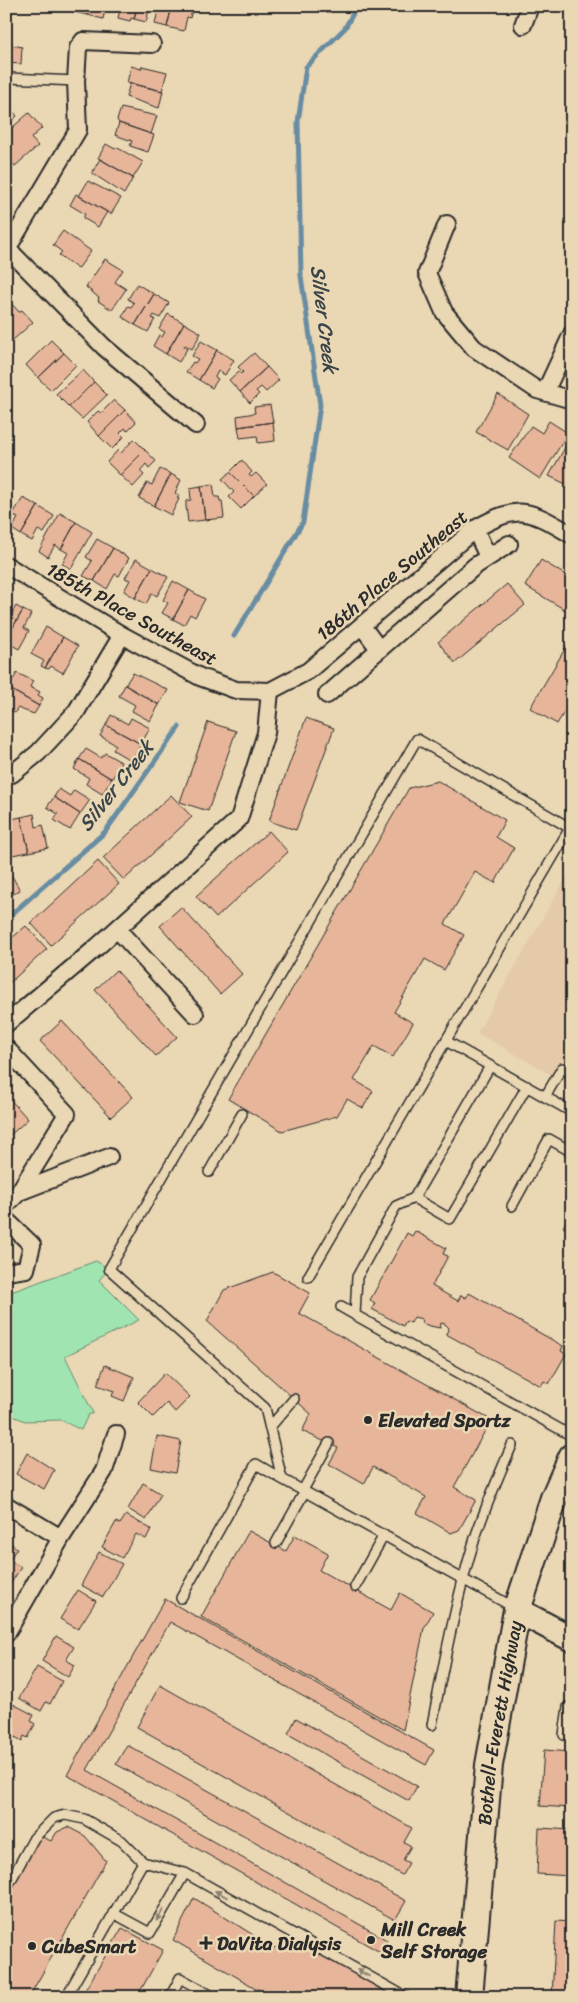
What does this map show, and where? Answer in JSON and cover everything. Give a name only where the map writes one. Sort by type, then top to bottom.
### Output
[{"type":"main road","name":"Bothell-Everett Highway","points":[[470,1997],[489,1765],[517,1610],[554,1498],[572,1457]]},
{"type":"street","points":[[523,25],[530,6]]},
{"type":"street","points":[[152,44],[84,41],[78,48],[76,81],[78,130],[8,250],[104,347],[196,425]]},
{"type":"street","points":[[447,224],[427,273],[444,312],[474,348],[537,390],[572,400]]},
{"type":"street","points":[[545,392],[572,334]]},
{"type":"street","name":"186th Place Southeast","points":[[270,691],[308,671],[475,529],[500,515],[527,512],[572,535]]},
{"type":"street","points":[[475,529],[488,557]]},
{"type":"street","points":[[327,695],[474,566],[509,544]]},
{"type":"street","name":"185th Place Southeast","points":[[6,565],[122,635],[200,677],[236,690],[270,691]]},
{"type":"street","points":[[362,626],[379,649]]},
{"type":"street","points":[[12,774],[38,754],[76,712],[122,635]]},
{"type":"street","points":[[6,1024],[117,929],[239,819],[266,733],[270,691]]},
{"type":"street","points":[[117,929],[195,1014]]},
{"type":"street","points":[[6,1048],[67,1114],[19,1192],[6,1205]]},
{"type":"street","points":[[19,1192],[109,1157]]},
{"type":"street","points":[[6,1220],[32,1245],[26,1269],[6,1272]]},
{"type":"street","points":[[6,1634],[61,1538],[104,1471],[116,1434]]},
{"type":"street","points":[[6,1505],[61,1538]]},
{"type":"street","points":[[517,1610],[572,1639]]},
{"type":"lane","points":[[8,78],[76,81]]},
{"type":"lane","points":[[282,1479],[265,1408],[109,1269],[417,740],[570,828],[308,1276]]},
{"type":"lane","points":[[446,1041],[572,1112]]},
{"type":"lane","points":[[355,1315],[357,1277],[396,1206],[414,1198],[490,1066]]},
{"type":"lane","points":[[545,1097],[562,1068],[572,1074]]},
{"type":"lane","points":[[414,1198],[450,1219],[527,1086]]},
{"type":"lane","points":[[209,1172],[242,1114]]},
{"type":"lane","points":[[512,1206],[549,1140],[572,1152]]},
{"type":"lane","points":[[341,1307],[572,1436]]},
{"type":"lane","points":[[270,1427],[294,1399]]},
{"type":"lane","points":[[276,1543],[329,1443]]},
{"type":"lane","points":[[432,1725],[464,1580],[487,1504],[512,1444]]},
{"type":"lane","points":[[181,1598],[256,1464],[517,1610]]},
{"type":"lane","points":[[355,1587],[384,1535]]},
{"type":"lane","points":[[564,1735],[568,1707],[572,1707]]},
{"type":"lane","points":[[6,1889],[34,1838],[54,1818],[66,1815],[84,1819],[122,1841],[143,1862],[185,1873],[406,1997]]},
{"type":"lane","points":[[66,1997],[143,1862]]},
{"type":"lane","points":[[114,1913],[150,1933],[185,1873]]},
{"type":"lane","points":[[170,1997],[180,1978],[214,1997]]},
{"type":"shaded area","points":[[572,867],[572,1086],[477,1033]]},
{"type":"green space","points":[[96,1261],[109,1269],[99,1280],[139,1320],[65,1356],[93,1413],[88,1415],[81,1430],[61,1420],[25,1421],[6,1413],[6,1294]]},
{"type":"building","points":[[74,6],[90,6],[88,15],[73,12]]},
{"type":"building","points":[[90,6],[106,6],[103,19],[88,15]]},
{"type":"building","points":[[121,6],[137,6],[134,19],[131,18],[130,21],[118,18]]},
{"type":"building","points":[[137,6],[150,6],[146,22],[134,19]]},
{"type":"building","points":[[159,6],[172,6],[167,27],[155,24]]},
{"type":"building","points":[[172,6],[193,6],[190,18],[187,17],[184,31],[167,27]]},
{"type":"building","points":[[6,34],[8,34],[8,44],[22,47],[21,64],[6,63]]},
{"type":"building","points":[[131,66],[141,69],[142,66],[167,72],[162,91],[127,83]]},
{"type":"building","points":[[130,83],[163,91],[159,108],[126,97]]},
{"type":"building","points":[[6,103],[17,116],[6,126]]},
{"type":"building","points":[[121,108],[157,116],[151,134],[119,123],[117,120]]},
{"type":"building","points":[[29,113],[42,128],[31,138],[38,146],[15,166],[6,156],[6,133]]},
{"type":"building","points":[[119,123],[154,135],[148,152],[130,146],[132,141],[115,135]]},
{"type":"building","points":[[106,144],[115,149],[116,147],[143,162],[133,178],[98,158]]},
{"type":"building","points":[[100,159],[133,178],[124,194],[92,173]]},
{"type":"building","points":[[88,181],[121,198],[111,214],[79,196]]},
{"type":"building","points":[[76,194],[107,212],[98,227],[83,218],[85,214],[70,205]]},
{"type":"building","points":[[63,231],[91,251],[78,269],[59,255],[62,252],[53,245]]},
{"type":"building","points":[[105,259],[123,270],[115,282],[126,289],[112,310],[98,301],[99,298],[86,287]]},
{"type":"building","points":[[137,284],[154,294],[135,325],[122,317],[128,306],[131,307],[134,303],[128,299]]},
{"type":"building","points":[[154,294],[169,303],[160,318],[154,315],[152,318],[155,319],[148,332],[135,325]]},
{"type":"building","points":[[6,302],[8,304],[10,302],[19,312],[22,310],[33,322],[12,341],[6,335]]},
{"type":"building","points":[[168,314],[184,323],[166,354],[153,346],[159,335],[162,337],[165,332],[159,329]]},
{"type":"building","points":[[184,323],[201,333],[192,349],[185,345],[184,347],[187,349],[179,362],[166,354]]},
{"type":"building","points":[[51,340],[64,353],[38,378],[26,365]]},
{"type":"building","points":[[201,341],[217,350],[199,380],[186,372],[193,362],[195,363],[198,359],[192,356]]},
{"type":"building","points":[[217,350],[234,360],[225,375],[218,371],[215,377],[218,379],[212,388],[199,380]]},
{"type":"building","points":[[64,353],[76,365],[51,390],[38,378]]},
{"type":"building","points":[[254,353],[267,367],[240,392],[229,380],[239,371],[241,374],[243,372],[238,367]]},
{"type":"building","points":[[267,367],[279,380],[266,392],[261,387],[256,391],[259,394],[250,403],[240,392]]},
{"type":"building","points":[[83,370],[94,382],[69,407],[56,394]]},
{"type":"building","points":[[94,382],[107,395],[82,419],[69,407]]},
{"type":"building","points":[[498,394],[528,414],[508,450],[476,432]]},
{"type":"building","points":[[114,400],[125,410],[99,436],[87,422],[98,411],[101,413]]},
{"type":"building","points":[[270,405],[273,422],[238,427],[237,416],[255,413],[254,407]]},
{"type":"building","points":[[125,410],[136,422],[127,431],[125,428],[120,433],[124,437],[112,449],[99,436]]},
{"type":"building","points":[[549,421],[568,433],[540,479],[509,458],[531,426],[542,433]]},
{"type":"building","points":[[273,422],[275,441],[258,443],[257,436],[240,438],[238,427]]},
{"type":"building","points":[[572,435],[572,487],[549,476]]},
{"type":"building","points":[[134,439],[145,450],[120,475],[107,462],[118,450],[121,453]]},
{"type":"building","points":[[145,450],[156,461],[149,468],[146,464],[140,471],[144,475],[133,487],[120,475]]},
{"type":"building","points":[[242,460],[252,472],[249,475],[251,477],[256,473],[267,484],[254,496],[230,472]]},
{"type":"building","points":[[160,469],[171,474],[154,506],[139,498],[147,483],[152,485]]},
{"type":"building","points":[[230,472],[254,496],[241,509],[229,497],[234,492],[222,479]]},
{"type":"building","points":[[171,474],[181,480],[175,493],[179,495],[177,498],[179,499],[171,515],[154,506]]},
{"type":"building","points":[[213,484],[215,497],[219,497],[220,501],[222,501],[224,518],[205,520],[201,486]]},
{"type":"building","points":[[201,486],[205,520],[188,522],[186,501],[191,500],[190,488]]},
{"type":"building","points":[[23,498],[38,506],[21,535],[12,529],[18,518],[12,515]]},
{"type":"building","points":[[38,506],[54,516],[44,533],[38,530],[32,541],[21,535]]},
{"type":"building","points":[[60,513],[76,522],[61,549],[55,545],[48,557],[39,551]]},
{"type":"building","points":[[76,522],[92,532],[71,569],[62,564],[68,553],[61,549]]},
{"type":"building","points":[[97,539],[113,548],[94,581],[83,576],[92,561],[86,557]]},
{"type":"building","points":[[113,548],[129,558],[119,576],[115,574],[107,589],[94,581]]},
{"type":"building","points":[[136,559],[152,568],[135,598],[124,591],[130,580],[125,578]]},
{"type":"building","points":[[541,560],[572,579],[572,614],[525,586]]},
{"type":"building","points":[[152,568],[168,577],[157,596],[152,593],[146,604],[135,598]]},
{"type":"building","points":[[173,581],[189,590],[173,619],[162,613],[168,603],[163,600]]},
{"type":"building","points":[[507,584],[525,605],[455,663],[438,642]]},
{"type":"building","points":[[189,590],[205,599],[195,617],[190,614],[184,625],[173,619]]},
{"type":"building","points":[[16,606],[23,610],[6,639],[6,617],[9,619]]},
{"type":"building","points":[[23,610],[31,614],[24,628],[29,631],[19,649],[10,644],[8,648],[6,639]]},
{"type":"building","points":[[46,627],[63,637],[45,668],[41,666],[44,661],[31,654]]},
{"type":"building","points":[[63,637],[78,646],[63,673],[51,666],[49,669],[45,668]]},
{"type":"building","points":[[572,637],[572,699],[557,724],[530,708]]},
{"type":"building","points":[[17,673],[33,681],[30,687],[40,692],[38,695],[43,698],[39,706],[8,688]]},
{"type":"building","points":[[133,673],[168,690],[159,705],[125,685]]},
{"type":"building","points":[[125,685],[159,705],[150,721],[132,711],[135,705],[119,696]]},
{"type":"building","points":[[8,688],[39,706],[34,714],[17,708],[15,713],[6,709]]},
{"type":"building","points":[[111,715],[128,724],[131,718],[150,728],[141,744],[106,725]]},
{"type":"building","points":[[306,718],[334,728],[296,830],[269,821]]},
{"type":"building","points":[[208,722],[236,731],[208,811],[180,802]]},
{"type":"building","points":[[106,725],[141,744],[132,761],[113,750],[116,745],[100,736]]},
{"type":"building","points":[[86,749],[101,758],[105,753],[121,762],[112,779],[79,759]]},
{"type":"building","points":[[79,759],[112,779],[102,794],[86,784],[89,778],[74,769]]},
{"type":"building","points":[[438,781],[505,820],[496,837],[514,848],[495,883],[475,872],[445,924],[464,935],[444,970],[425,959],[394,1012],[413,1023],[393,1057],[374,1046],[354,1080],[373,1091],[363,1108],[347,1099],[337,1116],[282,1131],[228,1099],[409,788]]},
{"type":"building","points":[[59,789],[70,796],[74,790],[90,800],[80,814],[54,797]]},
{"type":"building","points":[[171,795],[192,817],[124,880],[103,858]]},
{"type":"building","points":[[54,797],[80,814],[70,830],[54,820],[58,814],[47,807]]},
{"type":"building","points":[[34,814],[36,827],[43,825],[48,848],[29,852],[21,817]]},
{"type":"building","points":[[21,817],[29,852],[12,855],[7,820]]},
{"type":"building","points":[[269,831],[288,852],[216,918],[196,896]]},
{"type":"building","points":[[98,861],[119,884],[51,945],[31,923]]},
{"type":"building","points":[[9,871],[20,890],[6,898],[6,872]]},
{"type":"building","points":[[181,907],[242,974],[220,994],[160,926]]},
{"type":"building","points":[[26,926],[47,949],[6,986],[6,943]]},
{"type":"building","points":[[116,970],[177,1037],[156,1056],[95,990]]},
{"type":"building","points":[[62,1021],[133,1097],[111,1117],[40,1041]]},
{"type":"building","points":[[6,1095],[28,1119],[7,1138],[6,1137]]},
{"type":"building","points":[[570,1215],[572,1216],[572,1232],[563,1227]]},
{"type":"building","points":[[415,1231],[446,1248],[443,1254],[448,1256],[432,1286],[458,1301],[461,1295],[466,1298],[469,1293],[563,1346],[561,1351],[566,1354],[549,1384],[544,1381],[541,1386],[446,1334],[449,1328],[445,1324],[441,1323],[440,1328],[430,1326],[421,1323],[422,1319],[414,1317],[411,1323],[406,1321],[403,1326],[372,1309],[375,1303],[370,1300],[407,1233],[412,1236]]},
{"type":"building","points":[[273,1272],[310,1293],[299,1313],[491,1420],[454,1487],[476,1500],[459,1530],[451,1533],[417,1513],[426,1497],[373,1467],[364,1484],[329,1464],[338,1448],[302,1431],[311,1414],[207,1321],[224,1290]]},
{"type":"building","points":[[105,1365],[134,1377],[124,1401],[112,1396],[114,1391],[97,1385]]},
{"type":"building","points":[[165,1373],[190,1397],[175,1412],[167,1403],[153,1417],[138,1402]]},
{"type":"building","points":[[157,1436],[181,1441],[175,1473],[151,1468]]},
{"type":"building","points":[[27,1453],[54,1470],[44,1489],[16,1474]]},
{"type":"building","points":[[143,1483],[161,1494],[146,1520],[128,1509]]},
{"type":"building","points":[[126,1515],[151,1529],[146,1539],[136,1534],[122,1558],[102,1547],[116,1522],[120,1524]]},
{"type":"building","points":[[249,1531],[286,1551],[295,1535],[328,1553],[319,1570],[391,1610],[400,1593],[433,1612],[424,1628],[403,1730],[201,1617]]},
{"type":"building","points":[[6,1541],[17,1548],[9,1560],[21,1567],[10,1585],[6,1583]]},
{"type":"building","points":[[99,1552],[122,1564],[103,1597],[81,1585]]},
{"type":"building","points":[[78,1590],[96,1601],[78,1629],[60,1619]]},
{"type":"building","points":[[165,1599],[434,1750],[426,1765],[170,1622],[87,1770],[387,1940],[380,1952],[67,1775]]},
{"type":"building","points":[[56,1636],[74,1647],[66,1660],[75,1665],[68,1677],[42,1661]]},
{"type":"building","points":[[37,1667],[62,1681],[50,1704],[46,1702],[41,1711],[19,1698]]},
{"type":"building","points":[[160,1685],[412,1828],[404,1842],[411,1846],[403,1860],[409,1863],[402,1875],[137,1727]]},
{"type":"building","points":[[13,1704],[34,1715],[31,1721],[35,1724],[28,1738],[24,1736],[22,1741],[15,1737],[10,1745],[6,1743],[6,1710],[9,1711]]},
{"type":"building","points":[[296,1718],[417,1786],[409,1801],[288,1734]]},
{"type":"building","points":[[127,1745],[406,1901],[395,1920],[116,1764]]},
{"type":"building","points":[[544,1750],[572,1752],[572,1808],[540,1806]]},
{"type":"building","name":"CubeSmart","points":[[68,1827],[85,1836],[106,1861],[29,1997],[6,1997],[6,1895],[40,1836],[51,1841],[57,1832]]},
{"type":"building","points":[[539,1828],[572,1830],[572,1876],[537,1874]]},
{"type":"building","points":[[194,1898],[274,1948],[299,1938],[393,1997],[311,1997],[302,1991],[271,1997],[173,1940]]},
{"type":"building","points":[[556,1921],[572,1922],[572,1997],[552,1997]]},
{"type":"building","points":[[122,1928],[163,1950],[137,1997],[81,1997]]},
{"type":"waterway","name":"Silver Creek","points":[[234,636],[303,522],[320,405],[301,276],[298,122],[306,67],[345,28],[357,6]]},
{"type":"waterway","name":"Silver Creek","points":[[6,919],[105,832],[179,727]]},
{"type":"place","name":"Elevated Sportz","points":[[368,1420]]},
{"type":"place","name":"Mill Creek Self Storage","points":[[371,1940]]},
{"type":"place","name":"DaVita Dialysis","points":[[206,1943]]},
{"type":"place","name":"CubeSmart","points":[[32,1946]]}]
